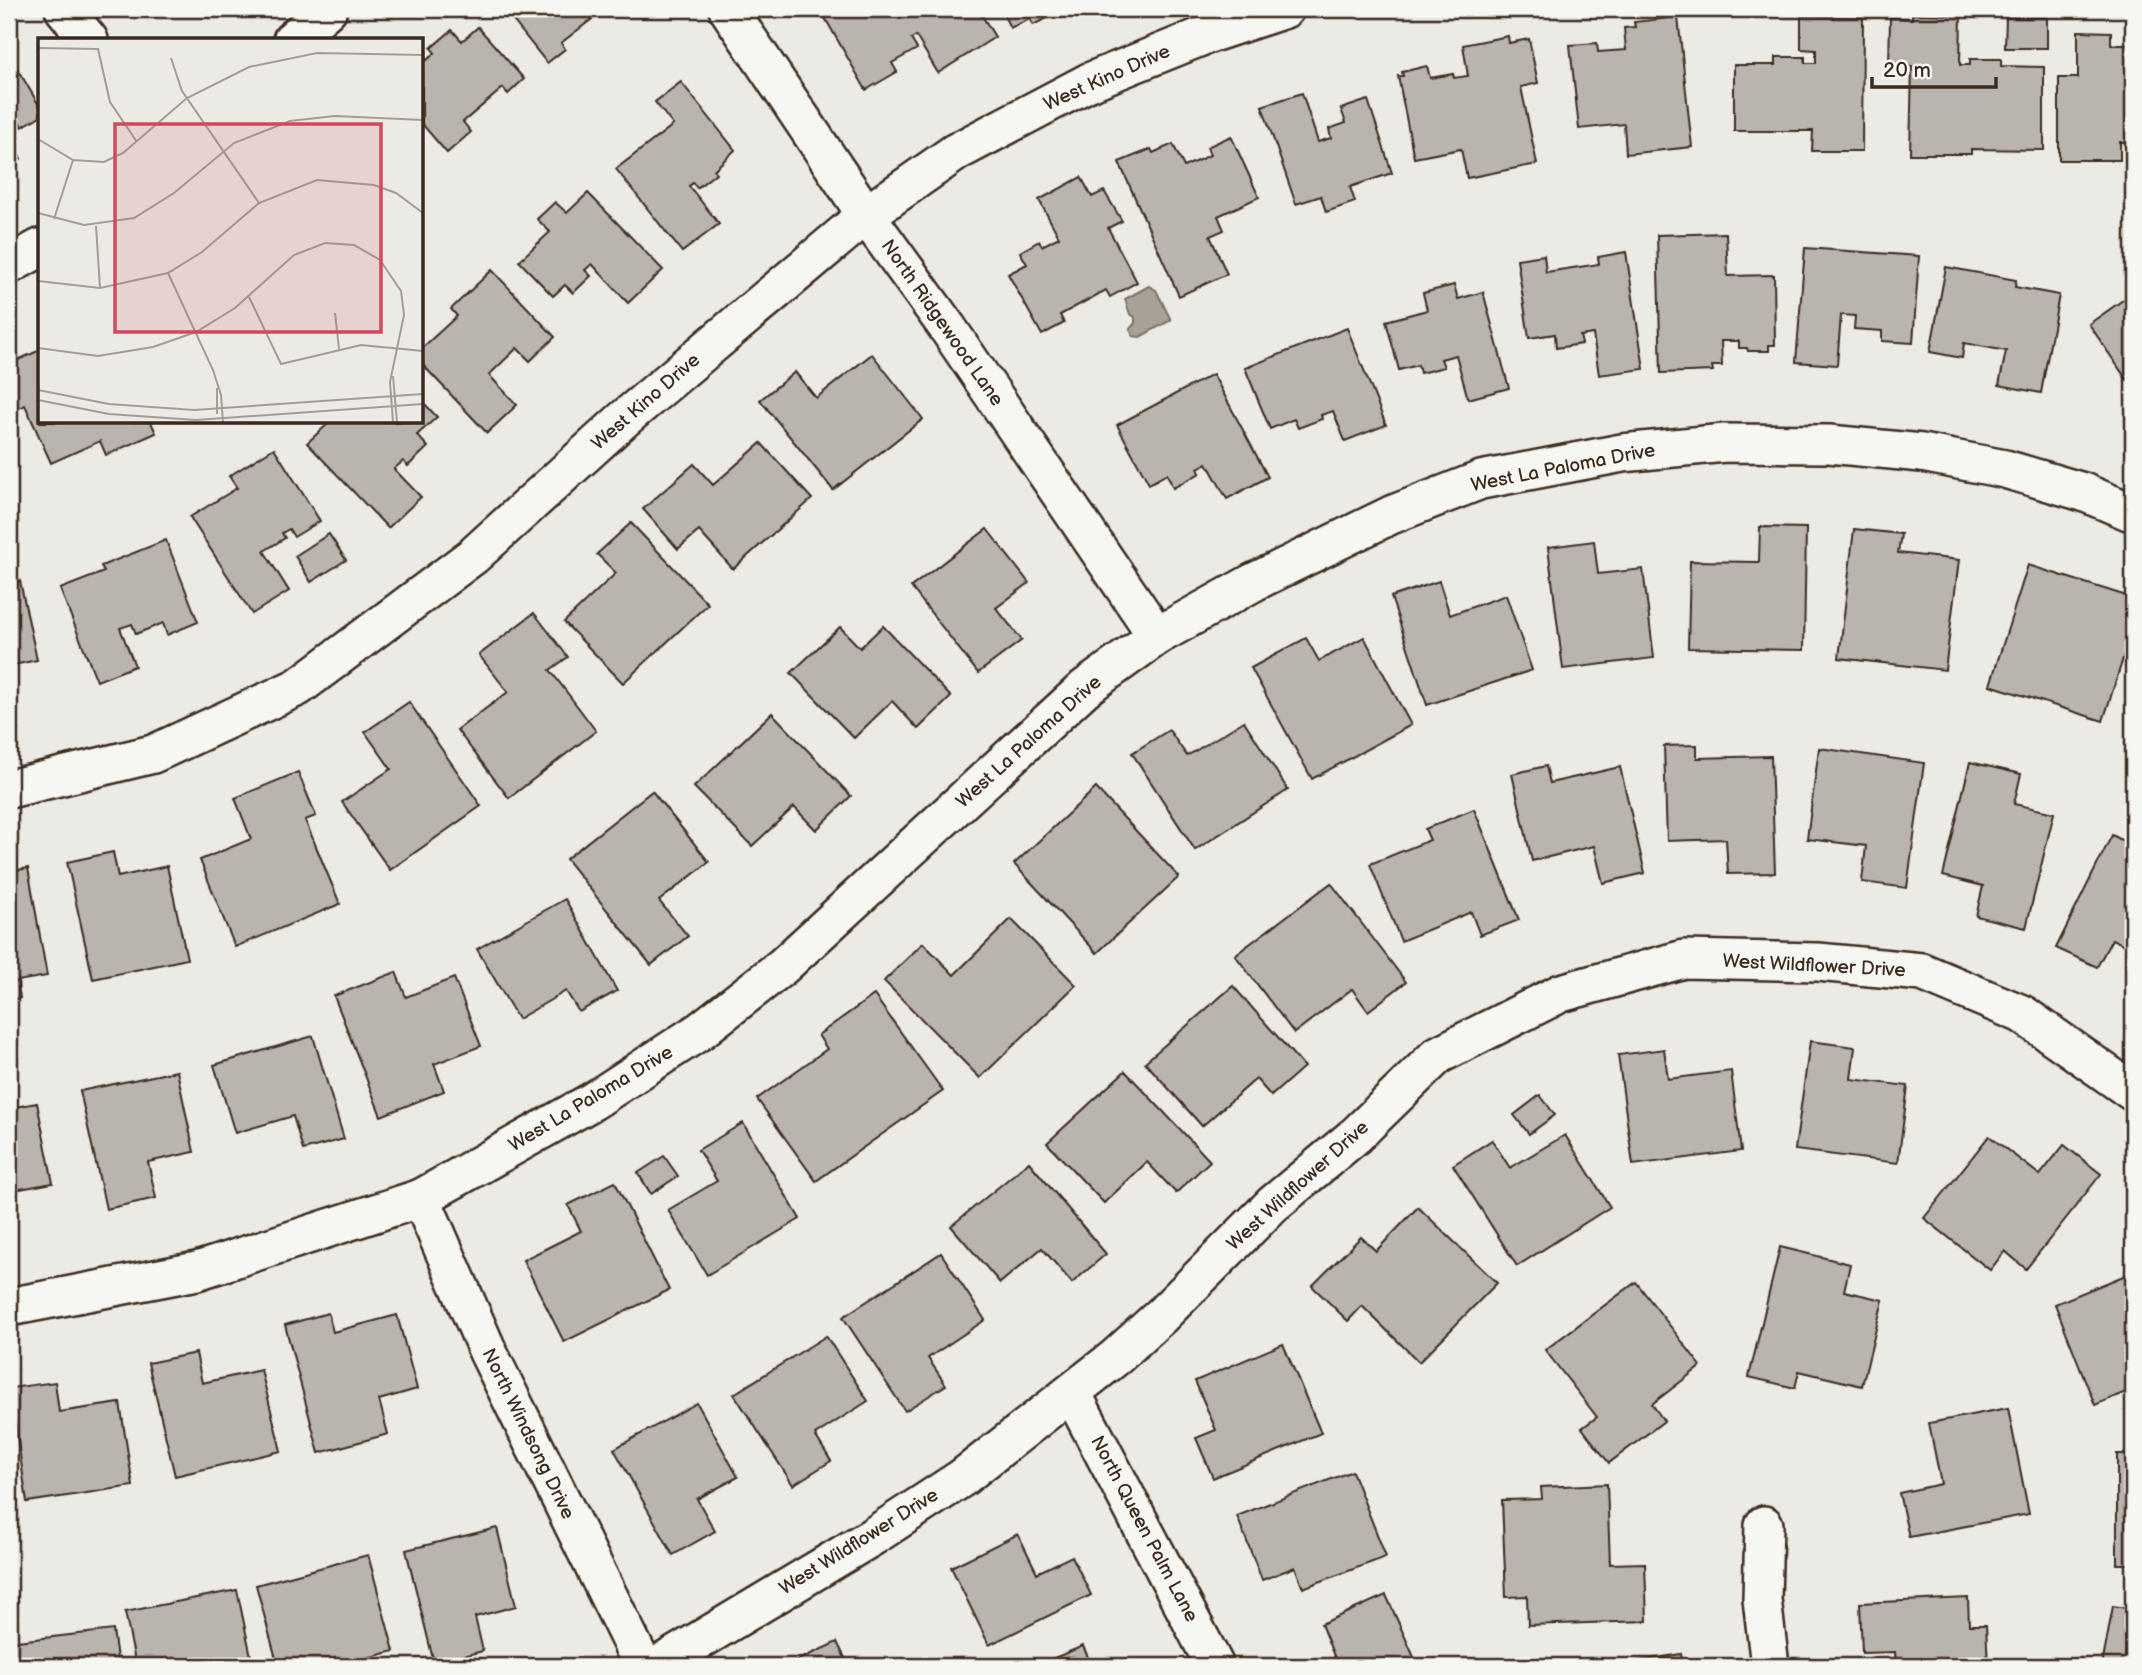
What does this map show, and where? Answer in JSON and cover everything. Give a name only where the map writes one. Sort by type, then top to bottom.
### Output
[{"type":"street","points":[[64,9],[87,38]]},
{"type":"street","points":[[294,38],[328,9]]},
{"type":"street","name":"North Ridgewood Lane","points":[[728,9],[866,215],[947,327],[1157,636]]},
{"type":"street","name":"West Kino Drive","points":[[9,789],[153,754],[298,687],[473,556],[624,419],[866,215],[956,152],[1089,82],[1203,37],[1285,9]]},
{"type":"street","points":[[9,265],[38,249]]},
{"type":"street","name":"West La Paloma Drive","points":[[9,1307],[197,1271],[421,1198],[593,1101],[700,1031],[783,966],[1085,688],[1157,636],[1254,582],[1404,510],[1481,480],[1622,453],[1725,443],[1829,444],[1922,453],[2005,469],[2083,492],[2133,513]]},
{"type":"street","name":"West Wildflower Drive","points":[[657,1666],[860,1544],[962,1478],[1072,1393],[1162,1315],[1272,1205],[1356,1135],[1438,1055],[1561,993],[1684,959],[1818,962],[1922,972],[2022,1014],[2133,1092]]},
{"type":"street","name":"North Windsong Drive","points":[[421,1198],[488,1352],[643,1666]]},
{"type":"street","name":"North Queen Palm Lane","points":[[1072,1393],[1215,1666]]},
{"type":"street","points":[[1764,1525],[1762,1599],[1770,1666]]},
{"type":"shaded area","points":[[1149,286],[1156,290],[1171,320],[1140,337],[1133,336],[1130,329],[1135,323],[1135,317],[1130,314],[1125,299]]},
{"type":"building","points":[[504,9],[605,9],[561,43],[565,49],[547,63]]},
{"type":"building","points":[[978,9],[995,37],[938,73],[916,36],[911,39],[917,49],[892,63],[897,72],[866,90],[821,11]]},
{"type":"building","points":[[1001,9],[1066,9],[1033,25],[1030,19],[1010,28]]},
{"type":"building","points":[[1912,14],[1961,15],[1960,65],[1970,65],[1970,59],[2001,59],[2001,66],[2044,67],[2044,150],[1971,149],[1971,154],[1910,154],[1912,66],[1889,66],[1890,18],[1912,19]]},
{"type":"building","points":[[1801,16],[1863,17],[1862,151],[1812,151],[1813,131],[1734,131],[1734,65],[1776,65],[1776,57],[1805,57],[1805,63],[1816,63],[1816,50],[1801,49]]},
{"type":"building","points":[[1678,17],[1692,147],[1626,154],[1624,124],[1579,129],[1570,45],[1597,43],[1598,52],[1626,50],[1624,28],[1635,27],[1634,22]]},
{"type":"building","points":[[2006,17],[2047,18],[2047,48],[2005,48]]},
{"type":"building","points":[[478,27],[524,79],[508,94],[503,88],[463,122],[471,132],[447,153],[424,126],[424,56],[427,60],[435,53],[431,48],[452,30],[462,41]]},
{"type":"building","points":[[2078,31],[2111,32],[2111,45],[2133,45],[2133,142],[2120,142],[2120,160],[2059,160],[2059,78],[2078,78]]},
{"type":"building","points":[[1508,36],[1509,43],[1529,39],[1538,83],[1521,87],[1537,164],[1467,178],[1461,149],[1414,158],[1398,76],[1403,76],[1402,72],[1427,66],[1430,78],[1453,74],[1454,78],[1468,76],[1463,45]]},
{"type":"building","points":[[17,68],[38,104],[38,117],[22,127],[19,121],[9,127],[9,73]]},
{"type":"building","points":[[681,82],[735,150],[714,170],[716,173],[697,188],[693,183],[689,186],[719,224],[682,252],[616,169],[673,125],[655,102]]},
{"type":"building","points":[[1302,93],[1318,142],[1331,138],[1329,129],[1346,123],[1341,109],[1368,100],[1392,173],[1350,187],[1355,202],[1326,212],[1321,196],[1296,204],[1262,106]]},
{"type":"building","points":[[1231,136],[1259,197],[1218,216],[1224,230],[1210,236],[1227,274],[1179,296],[1119,162],[1151,149],[1153,153],[1173,144],[1184,167],[1210,155],[1207,147]]},
{"type":"building","points":[[9,138],[21,159],[9,166]]},
{"type":"building","points":[[1081,177],[1092,197],[1104,191],[1122,221],[1108,228],[1137,282],[1110,297],[1106,290],[1060,315],[1064,323],[1042,335],[1008,274],[1027,264],[1020,252],[1039,241],[1042,246],[1059,237],[1039,200]]},
{"type":"building","points":[[588,193],[663,270],[628,303],[592,264],[585,270],[591,276],[573,293],[565,285],[553,296],[519,261],[550,232],[537,219],[555,202],[567,213]]},
{"type":"building","points":[[1726,233],[1728,276],[1774,275],[1775,345],[1769,345],[1769,351],[1748,351],[1747,348],[1739,348],[1739,341],[1721,341],[1722,366],[1712,366],[1713,371],[1661,373],[1657,235]]},
{"type":"building","points":[[1805,248],[1919,256],[1913,343],[1882,341],[1882,331],[1854,329],[1855,316],[1841,315],[1837,365],[1796,362]]},
{"type":"building","points":[[1626,252],[1644,369],[1599,375],[1593,334],[1580,336],[1582,344],[1556,348],[1555,334],[1529,338],[1517,259],[1544,255],[1546,272],[1599,264],[1598,257]]},
{"type":"building","points":[[1946,267],[2016,280],[2015,287],[2059,295],[2041,393],[1999,385],[2006,351],[1964,343],[1962,358],[1930,352]]},
{"type":"building","points":[[492,270],[555,337],[530,361],[517,348],[489,375],[517,405],[487,433],[424,366],[424,346],[457,316],[451,309]]},
{"type":"building","points":[[1454,285],[1458,299],[1483,292],[1509,388],[1468,399],[1456,355],[1441,359],[1444,367],[1420,373],[1418,365],[1399,370],[1386,321],[1427,310],[1423,293]]},
{"type":"building","points":[[2133,293],[2133,376],[2127,380],[2089,324]]},
{"type":"building","points":[[1347,328],[1386,425],[1345,441],[1333,411],[1321,415],[1322,419],[1298,428],[1294,419],[1270,429],[1245,368]]},
{"type":"building","points":[[38,351],[38,424],[152,424],[156,433],[106,455],[100,441],[51,463],[25,405],[9,413],[9,364]]},
{"type":"building","points":[[872,354],[923,419],[833,490],[760,400],[795,372],[816,398]]},
{"type":"building","points":[[1213,374],[1268,477],[1227,499],[1207,463],[1198,468],[1200,473],[1173,488],[1167,474],[1149,484],[1117,425]]},
{"type":"building","points":[[424,403],[437,417],[417,435],[428,447],[408,466],[403,461],[394,469],[421,497],[388,528],[307,443],[328,424],[424,424]]},
{"type":"building","points":[[761,443],[812,499],[733,569],[699,531],[678,549],[643,509],[694,464],[713,485]]},
{"type":"building","points":[[274,448],[320,521],[294,537],[289,529],[282,533],[285,538],[264,551],[289,591],[252,614],[190,517],[237,488],[229,476]]},
{"type":"building","points":[[631,523],[708,604],[623,683],[564,622],[616,573],[597,554]]},
{"type":"building","points":[[1760,527],[1806,528],[1804,650],[1688,648],[1690,561],[1759,562]]},
{"type":"building","points":[[987,529],[1029,583],[996,608],[1022,640],[978,673],[911,587]]},
{"type":"building","points":[[1854,529],[1901,534],[1898,553],[1959,560],[1945,670],[1839,658]]},
{"type":"building","points":[[329,534],[346,560],[311,582],[295,556]]},
{"type":"building","points":[[166,540],[198,622],[167,635],[163,623],[136,634],[132,624],[120,628],[135,666],[97,681],[60,589],[104,572],[101,566]]},
{"type":"building","points":[[1594,541],[1598,574],[1643,569],[1654,658],[1563,669],[1548,547]]},
{"type":"building","points":[[2028,565],[2133,598],[2133,627],[2103,721],[1990,685]]},
{"type":"building","points":[[20,581],[37,660],[9,666],[9,583]]},
{"type":"building","points":[[1439,581],[1450,615],[1506,595],[1532,670],[1427,705],[1391,597]]},
{"type":"building","points":[[534,613],[568,657],[550,670],[596,731],[509,798],[457,730],[508,692],[479,655]]},
{"type":"building","points":[[883,626],[951,697],[918,729],[892,701],[854,738],[791,673],[840,627],[860,648]]},
{"type":"building","points":[[1364,637],[1411,725],[1312,779],[1251,668],[1306,638],[1319,661]]},
{"type":"building","points":[[409,702],[481,806],[390,870],[342,802],[391,769],[365,732]]},
{"type":"building","points":[[772,713],[851,796],[816,830],[794,807],[752,846],[694,787]]},
{"type":"building","points":[[1244,721],[1288,790],[1195,850],[1132,753],[1169,730],[1187,756]]},
{"type":"building","points":[[1697,745],[1697,758],[1771,756],[1775,873],[1728,874],[1726,839],[1667,841],[1664,746]]},
{"type":"building","points":[[1819,748],[1924,763],[1907,888],[1862,882],[1866,846],[1807,839]]},
{"type":"building","points":[[1970,762],[2021,774],[2014,804],[2054,813],[2026,928],[1976,916],[1983,886],[1943,876]]},
{"type":"building","points":[[1546,766],[1550,783],[1620,767],[1645,873],[1603,883],[1594,846],[1532,861],[1512,774]]},
{"type":"building","points":[[298,772],[316,816],[305,820],[340,904],[235,947],[200,860],[251,839],[235,798]]},
{"type":"building","points":[[1096,788],[1179,877],[1097,953],[1014,864]]},
{"type":"building","points":[[652,791],[709,862],[659,901],[688,936],[651,965],[566,859]]},
{"type":"building","points":[[1474,809],[1519,920],[1480,935],[1471,912],[1401,941],[1370,864],[1430,840],[1425,829]]},
{"type":"building","points":[[2112,835],[2133,846],[2133,949],[2112,939],[2097,967],[2056,948]]},
{"type":"building","points":[[113,852],[118,877],[167,866],[187,959],[93,979],[67,862]]},
{"type":"building","points":[[28,868],[47,976],[17,981],[20,998],[9,1000],[9,872]]},
{"type":"building","points":[[1331,883],[1406,982],[1368,1011],[1352,989],[1294,1033],[1235,955]]},
{"type":"building","points":[[565,899],[617,991],[579,1012],[566,991],[518,1019],[477,949]]},
{"type":"building","points":[[1011,919],[1076,985],[980,1078],[884,981],[923,943],[954,975]]},
{"type":"building","points":[[396,972],[406,997],[454,978],[481,1046],[434,1064],[444,1091],[381,1116],[334,996]]},
{"type":"building","points":[[1233,986],[1304,1067],[1271,1096],[1256,1079],[1202,1126],[1145,1062]]},
{"type":"building","points":[[874,995],[943,1091],[816,1181],[757,1099],[827,1049],[818,1035]]},
{"type":"building","points":[[313,1036],[344,1139],[303,1150],[293,1116],[235,1133],[214,1065]]},
{"type":"building","points":[[1810,1041],[1855,1047],[1851,1079],[1908,1086],[1898,1163],[1795,1150]]},
{"type":"building","points":[[1664,1049],[1668,1079],[1731,1071],[1741,1151],[1633,1165],[1618,1055]]},
{"type":"building","points":[[177,1071],[194,1152],[148,1162],[156,1198],[106,1209],[80,1091]]},
{"type":"building","points":[[1125,1071],[1210,1161],[1176,1193],[1147,1162],[1104,1203],[1047,1143]]},
{"type":"building","points":[[1540,1095],[1555,1115],[1529,1134],[1514,1115]]},
{"type":"building","points":[[37,1103],[53,1183],[9,1191],[9,1108]]},
{"type":"building","points":[[743,1123],[800,1219],[707,1275],[668,1210],[717,1181],[698,1150]]},
{"type":"building","points":[[1565,1135],[1610,1207],[1517,1266],[1453,1165],[1492,1140],[1510,1168]]},
{"type":"building","points":[[1989,1136],[2040,1175],[2064,1145],[2101,1174],[2026,1269],[2005,1251],[1990,1270],[1924,1218]]},
{"type":"building","points":[[664,1156],[678,1176],[651,1194],[638,1173]]},
{"type":"building","points":[[1029,1162],[1106,1254],[1072,1283],[1042,1248],[1000,1283],[951,1226]]},
{"type":"building","points":[[615,1182],[669,1290],[564,1342],[523,1260],[581,1231],[568,1205]]},
{"type":"building","points":[[1418,1207],[1497,1283],[1419,1362],[1362,1306],[1348,1321],[1312,1286],[1361,1237],[1376,1251]]},
{"type":"building","points":[[1780,1247],[1850,1264],[1844,1291],[1883,1300],[1862,1386],[1799,1371],[1795,1388],[1749,1377]]},
{"type":"building","points":[[941,1253],[985,1320],[928,1358],[946,1385],[905,1411],[843,1317]]},
{"type":"building","points":[[2133,1272],[2133,1389],[2095,1405],[2055,1304]]},
{"type":"building","points":[[1636,1282],[1701,1366],[1652,1404],[1664,1421],[1609,1463],[1582,1428],[1597,1417],[1545,1350]]},
{"type":"building","points":[[328,1313],[333,1332],[397,1315],[417,1389],[379,1400],[388,1434],[319,1453],[285,1325]]},
{"type":"building","points":[[826,1336],[868,1401],[815,1435],[831,1461],[793,1485],[734,1394]]},
{"type":"building","points":[[1283,1344],[1321,1433],[1213,1478],[1196,1438],[1216,1430],[1195,1381]]},
{"type":"building","points":[[196,1353],[202,1383],[261,1370],[281,1451],[175,1476],[148,1363]]},
{"type":"building","points":[[55,1382],[59,1412],[120,1403],[133,1486],[27,1502],[10,1388]]},
{"type":"building","points":[[697,1403],[738,1477],[697,1499],[715,1531],[673,1555],[614,1449]]},
{"type":"building","points":[[2008,1408],[2029,1514],[1909,1537],[1899,1493],[1941,1484],[1929,1423]]},
{"type":"building","points":[[2117,1454],[2133,1454],[2133,1564],[2117,1564]]},
{"type":"building","points":[[1352,1471],[1386,1557],[1303,1588],[1295,1567],[1262,1580],[1237,1516]]},
{"type":"building","points":[[1607,1484],[1610,1564],[1645,1563],[1647,1621],[1528,1625],[1527,1596],[1506,1597],[1502,1500],[1542,1499],[1541,1487]]},
{"type":"building","points":[[497,1528],[516,1606],[475,1617],[483,1651],[434,1663],[406,1550]]},
{"type":"building","points":[[1018,1534],[1037,1573],[1072,1556],[1091,1595],[989,1645],[951,1567]]},
{"type":"building","points":[[368,1555],[394,1651],[336,1666],[278,1666],[256,1585]]},
{"type":"building","points":[[237,1590],[253,1666],[136,1666],[125,1612]]},
{"type":"building","points":[[1386,1595],[1418,1666],[1338,1666],[1321,1624]]},
{"type":"building","points":[[1968,1598],[1969,1625],[1986,1625],[1988,1666],[1896,1666],[1895,1652],[1862,1653],[1860,1603]]},
{"type":"building","points":[[2113,1606],[2133,1609],[2133,1666],[2102,1666]]},
{"type":"building","points":[[113,1630],[118,1666],[9,1666],[9,1642]]},
{"type":"building","points":[[837,1642],[849,1666],[785,1666]]},
{"type":"building","points":[[1083,1646],[1092,1666],[1035,1666]]},
{"type":"building","points":[[1681,1654],[1683,1666],[1610,1666]]}]
